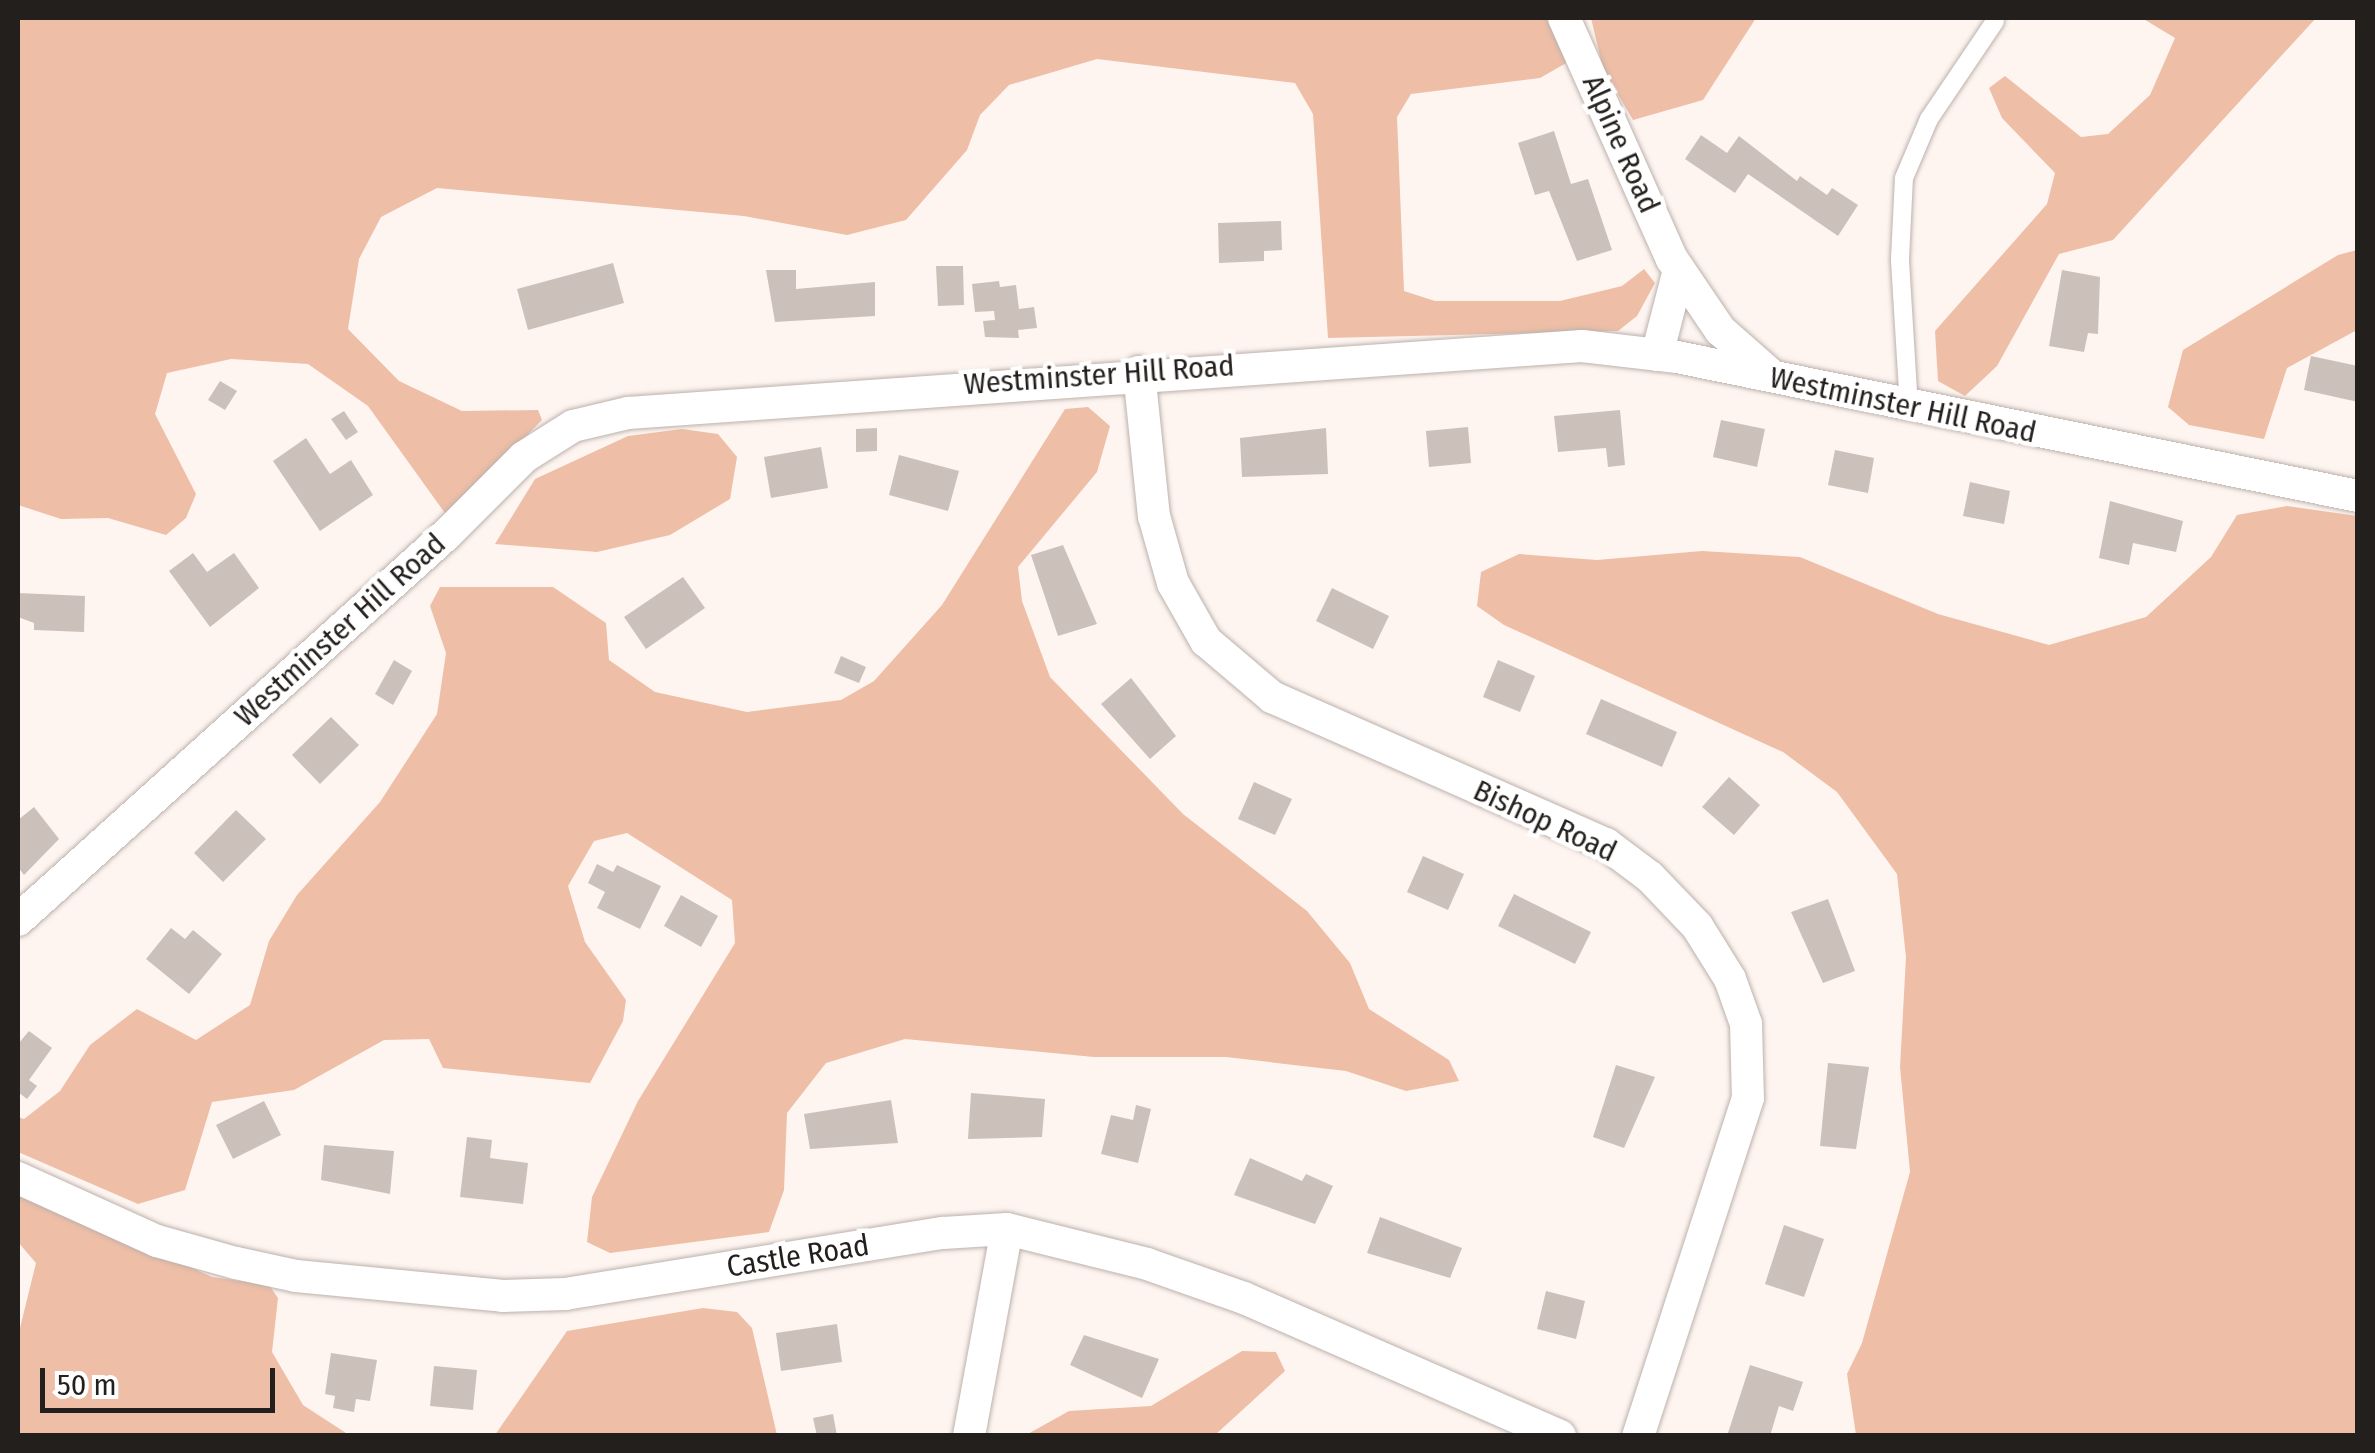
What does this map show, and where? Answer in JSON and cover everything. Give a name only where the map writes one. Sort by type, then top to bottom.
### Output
[{"type":"street","name":"Alpine Road","points":[[1564,18],[1679,270],[1720,330],[1779,380]]},
{"type":"street","points":[[1656,355],[1679,270]]},
{"type":"street","name":"Westminster Hill Road","points":[[18,920],[556,435],[591,420],[671,406],[1138,372],[1582,346],[1656,355],[2358,496]]},
{"type":"street","name":"Bishop Road","points":[[1138,372],[1154,516],[1173,583],[1206,641],[1272,697],[1606,844],[1650,876],[1697,926],[1730,979],[1746,1024],[1748,1098],[1638,1436]]},
{"type":"street","name":"Castle Road","points":[[18,1178],[157,1241],[236,1263],[296,1276],[502,1296],[566,1294],[943,1233],[1007,1229],[1146,1264],[1244,1298],[1560,1436]]},
{"type":"street","points":[[969,1436],[1007,1229]]},
{"type":"lane","points":[[1908,408],[1900,259],[1904,178],[1928,119],[1995,22]]},
{"type":"shaded area","points":[[18,18],[1550,18],[1568,62],[1540,78],[1411,94],[1397,117],[1404,291],[1435,301],[1560,301],[1622,286],[1644,269],[1655,283],[1637,316],[1618,331],[1328,338],[1313,114],[1295,83],[1097,59],[1009,85],[980,115],[967,150],[906,220],[847,235],[744,216],[437,188],[381,217],[359,259],[348,329],[399,381],[462,411],[538,410],[542,420],[447,516],[368,406],[308,364],[231,359],[167,373],[155,414],[196,494],[186,518],[166,535],[108,518],[61,519],[18,505]]},
{"type":"shaded area","points":[[1591,18],[1756,18],[1703,100],[1633,120],[1603,69]]},
{"type":"shaded area","points":[[2142,18],[2316,18],[2113,240],[2059,254],[1997,366],[1965,396],[1938,381],[1935,331],[2047,204],[2055,173],[2002,118],[1989,88],[2005,76],[2081,137],[2108,134],[2150,95],[2175,38]]},
{"type":"shaded area","points":[[2357,250],[2357,330],[2287,368],[2264,439],[2189,425],[2168,407],[2183,350],[2338,255]]},
{"type":"shaded area","points":[[1088,407],[1110,426],[1097,472],[1018,567],[1022,601],[1050,677],[1183,814],[1307,911],[1350,963],[1369,1009],[1449,1060],[1459,1081],[1406,1091],[1346,1071],[1226,1057],[1094,1057],[905,1039],[826,1063],[787,1113],[784,1190],[769,1232],[610,1253],[587,1242],[592,1197],[638,1101],[735,943],[732,900],[627,833],[594,841],[568,886],[585,942],[626,1000],[623,1021],[590,1083],[443,1068],[429,1039],[384,1040],[294,1090],[212,1102],[185,1190],[138,1204],[18,1152],[18,1117],[24,1119],[60,1091],[90,1045],[137,1009],[196,1040],[250,1005],[269,941],[297,895],[380,802],[437,714],[446,653],[430,606],[440,587],[553,587],[606,623],[609,660],[655,692],[747,712],[841,700],[874,681],[942,605],[1065,409]]},
{"type":"shaded area","points":[[682,429],[718,434],[737,457],[730,499],[670,535],[597,552],[495,544],[535,479],[628,436]]},
{"type":"shaded area","points":[[2287,506],[2357,516],[2357,1435],[1856,1435],[1847,1374],[1862,1343],[1910,1172],[1900,1067],[1906,957],[1897,874],[1837,792],[1783,752],[1504,625],[1477,606],[1481,572],[1519,554],[1597,560],[1702,551],[1800,557],[1938,614],[2049,645],[2146,617],[2211,557],[2237,515]]},
{"type":"shaded area","points":[[18,1188],[212,1277],[269,1285],[278,1298],[272,1352],[303,1405],[349,1435],[18,1435],[18,1336],[36,1263],[18,1242]]},
{"type":"shaded area","points":[[703,1308],[737,1312],[752,1328],[777,1435],[495,1435],[567,1331]]},
{"type":"shaded area","points":[[1242,1351],[1276,1352],[1285,1371],[1215,1435],[1026,1435],[1069,1411],[1151,1406]]},
{"type":"building","points":[[1554,131],[1571,184],[1588,179],[1612,250],[1577,261],[1549,191],[1535,195],[1518,143]]},
{"type":"building","points":[[1701,135],[1727,153],[1739,136],[1797,181],[1800,176],[1827,195],[1832,188],[1858,205],[1838,236],[1748,174],[1735,193],[1685,159]]},
{"type":"building","points":[[1281,221],[1282,250],[1264,251],[1264,261],[1219,263],[1218,223]]},
{"type":"building","points":[[613,263],[624,303],[528,330],[517,289]]},
{"type":"building","points":[[936,266],[963,266],[964,305],[938,306]]},
{"type":"building","points":[[766,270],[796,270],[796,289],[875,282],[875,316],[775,322]]},
{"type":"building","points":[[2062,270],[2100,277],[2098,334],[2088,333],[2084,352],[2049,346]]},
{"type":"building","points":[[999,281],[1000,287],[1016,285],[1019,309],[1034,307],[1037,328],[1018,330],[1019,338],[985,337],[983,321],[995,320],[994,311],[975,312],[972,284]]},
{"type":"building","points":[[2311,356],[2358,366],[2358,402],[2304,390]]},
{"type":"building","points":[[220,381],[237,391],[225,410],[208,400]]},
{"type":"building","points":[[1620,410],[1625,465],[1608,467],[1606,448],[1558,452],[1554,416]]},
{"type":"building","points":[[344,411],[358,432],[346,440],[331,419]]},
{"type":"building","points":[[1721,420],[1765,429],[1757,467],[1713,457]]},
{"type":"building","points":[[1468,427],[1471,463],[1429,467],[1426,431]]},
{"type":"building","points":[[877,428],[877,451],[856,452],[856,429]]},
{"type":"building","points":[[1326,428],[1328,474],[1242,477],[1240,438]]},
{"type":"building","points":[[306,438],[330,474],[351,460],[373,495],[320,531],[273,461]]},
{"type":"building","points":[[821,447],[828,488],[771,498],[764,457]]},
{"type":"building","points":[[1835,450],[1874,458],[1868,493],[1828,485]]},
{"type":"building","points":[[899,455],[959,471],[948,511],[889,495]]},
{"type":"building","points":[[1970,482],[2010,491],[2004,524],[1963,516]]},
{"type":"building","points":[[2110,501],[2183,521],[2176,552],[2133,543],[2129,565],[2099,558]]},
{"type":"building","points":[[1063,545],[1097,624],[1058,636],[1031,555]]},
{"type":"building","points":[[193,553],[207,572],[234,553],[259,588],[210,627],[169,571]]},
{"type":"building","points":[[683,577],[705,608],[646,649],[624,617]]},
{"type":"building","points":[[1332,588],[1389,616],[1373,649],[1316,621]]},
{"type":"building","points":[[18,593],[85,596],[84,632],[34,630],[34,623],[18,617]]},
{"type":"building","points":[[841,656],[866,667],[859,683],[834,673]]},
{"type":"building","points":[[394,660],[412,671],[393,705],[375,694]]},
{"type":"building","points":[[1498,660],[1535,676],[1520,712],[1483,697]]},
{"type":"building","points":[[1131,678],[1176,736],[1150,759],[1101,704]]},
{"type":"building","points":[[1601,699],[1677,732],[1662,767],[1586,734]]},
{"type":"building","points":[[331,717],[359,745],[320,784],[292,755]]},
{"type":"building","points":[[1729,777],[1760,805],[1734,835],[1702,807]]},
{"type":"building","points":[[1254,782],[1292,799],[1275,835],[1238,819]]},
{"type":"building","points":[[34,807],[59,839],[24,875],[18,867],[18,820]]},
{"type":"building","points":[[236,810],[266,839],[223,882],[194,853]]},
{"type":"building","points":[[1423,856],[1464,874],[1448,910],[1407,892]]},
{"type":"building","points":[[597,864],[613,872],[617,865],[661,886],[640,929],[597,908],[605,892],[588,883]]},
{"type":"building","points":[[1514,894],[1591,932],[1575,964],[1498,926]]},
{"type":"building","points":[[681,895],[718,916],[701,947],[664,926]]},
{"type":"building","points":[[1828,899],[1855,971],[1823,983],[1791,912]]},
{"type":"building","points":[[171,928],[185,939],[193,930],[222,954],[189,994],[146,959]]},
{"type":"building","points":[[29,1031],[52,1048],[29,1080],[37,1086],[27,1099],[18,1092],[18,1044]]},
{"type":"building","points":[[1828,1063],[1869,1067],[1856,1149],[1820,1146]]},
{"type":"building","points":[[1616,1065],[1655,1077],[1624,1148],[1593,1137]]},
{"type":"building","points":[[971,1093],[1045,1099],[1042,1137],[968,1139]]},
{"type":"building","points":[[891,1100],[898,1143],[810,1149],[804,1114]]},
{"type":"building","points":[[264,1101],[281,1135],[233,1159],[216,1125]]},
{"type":"building","points":[[1136,1105],[1151,1109],[1138,1163],[1101,1154],[1111,1115],[1133,1120]]},
{"type":"building","points":[[467,1137],[492,1140],[490,1158],[528,1163],[523,1204],[460,1197]]},
{"type":"building","points":[[324,1145],[394,1151],[390,1194],[321,1180]]},
{"type":"building","points":[[1250,1158],[1302,1181],[1306,1174],[1333,1186],[1315,1224],[1234,1195]]},
{"type":"building","points":[[1380,1217],[1462,1248],[1450,1278],[1367,1253]]},
{"type":"building","points":[[1784,1225],[1824,1239],[1804,1297],[1765,1284]]},
{"type":"building","points":[[1546,1291],[1585,1301],[1576,1339],[1537,1329]]},
{"type":"building","points":[[837,1324],[842,1362],[781,1371],[776,1333]]},
{"type":"building","points":[[1084,1335],[1159,1359],[1142,1398],[1070,1365]]},
{"type":"building","points":[[331,1353],[377,1360],[370,1401],[356,1399],[354,1412],[333,1408],[335,1396],[325,1394]]},
{"type":"building","points":[[1750,1365],[1803,1382],[1793,1411],[1779,1406],[1770,1436],[1727,1436]]},
{"type":"building","points":[[434,1366],[477,1370],[473,1410],[430,1406]]},
{"type":"building","points":[[833,1414],[837,1436],[817,1436],[813,1418]]}]
